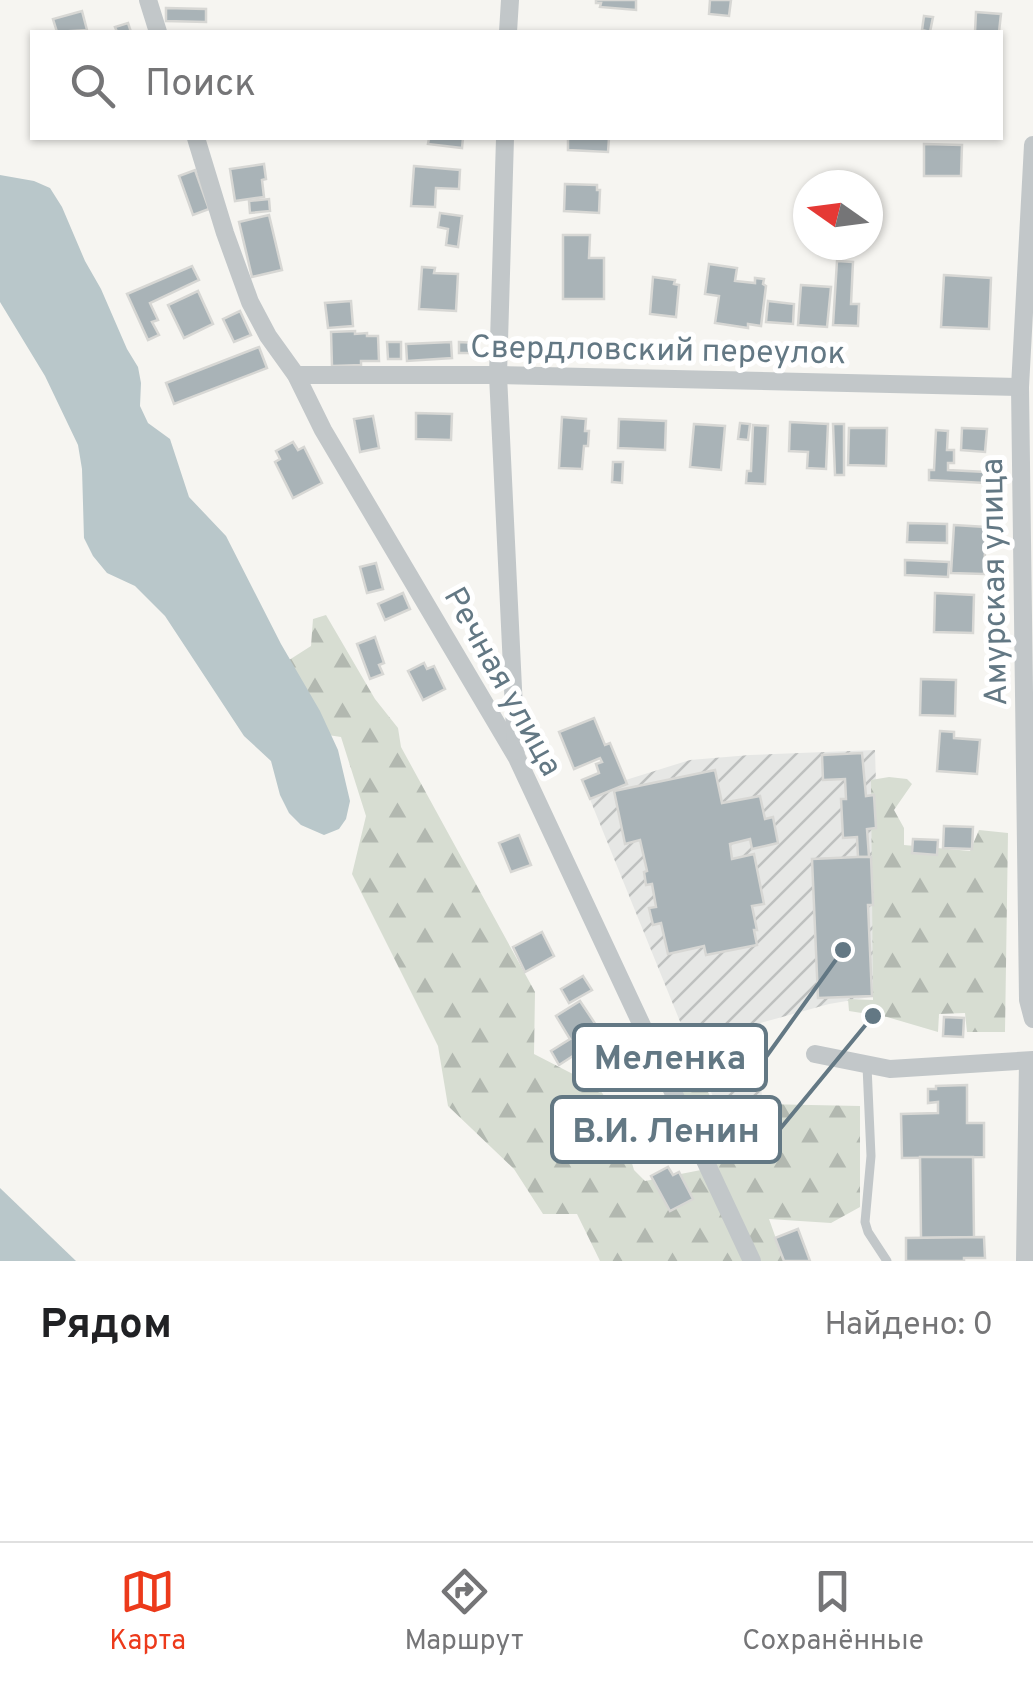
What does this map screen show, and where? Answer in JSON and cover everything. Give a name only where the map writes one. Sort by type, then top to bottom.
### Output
[{"type":"street","points":[[148,0],[157,30]]},
{"type":"street","points":[[508,30],[510,0]]},
{"type":"street","name":"Речная улица","points":[[197,140],[250,302],[517,758],[752,1261]]},
{"type":"street","points":[[505,140],[498,375],[517,758]]},
{"type":"street","name":"Амурская улица","points":[[1033,144],[1020,387],[1028,1000],[1033,1019]]},
{"type":"street","name":"Свердловский переулок","points":[[296,375],[498,375],[1020,387]]},
{"type":"street","points":[[815,1054],[890,1070],[1030,1061],[1025,1261]]},
{"type":"lane","points":[[867,1066],[871,1156],[865,1222],[888,1261]]},
{"type":"shaded area","points":[[0,175],[50,188],[62,207],[138,367],[140,406],[148,423],[170,439],[189,497],[226,536],[338,750],[350,801],[339,829],[324,835],[301,825],[289,813],[271,761],[244,736],[165,616],[135,586],[107,573],[93,556],[84,538],[78,445],[45,376],[0,302]]},
{"type":"shaded area","points":[[875,750],[882,995],[829,1004],[757,1024],[762,1098],[715,1101],[587,792],[690,760]]},
{"type":"shaded area","points":[[0,1188],[76,1261],[0,1261]]},
{"type":"green space","points":[[326,615],[375,699],[398,728],[401,747],[535,992],[534,1054],[598,1087],[618,1116],[634,1170],[645,1181],[706,1169],[748,1261],[600,1261],[577,1214],[543,1214],[514,1169],[448,1106],[438,1046],[352,874],[366,816],[341,737],[282,728],[275,669],[311,646],[313,619]]},
{"type":"green space","points":[[907,779],[912,784],[894,810],[904,828],[904,845],[970,851],[979,830],[1008,833],[1005,1032],[967,1032],[965,1013],[939,1014],[938,1032],[849,1011],[848,999],[873,1000],[871,780]]},
{"type":"green space","points":[[692,1056],[713,1103],[860,1106],[860,1207],[831,1223],[769,1219],[784,1261],[761,1261],[669,1069]]},
{"type":"building","points":[[596,0],[636,0],[636,10],[600,7]]},
{"type":"building","points":[[710,0],[731,0],[729,16],[709,14]]},
{"type":"building","points":[[166,8],[206,9],[206,22],[166,21]]},
{"type":"building","points":[[82,11],[87,30],[56,30],[53,19]]},
{"type":"building","points":[[976,12],[1001,14],[999,30],[975,30]]},
{"type":"building","points":[[924,16],[933,17],[930,30],[922,30]]},
{"type":"building","points":[[128,23],[130,30],[116,30],[115,27]]},
{"type":"building","points":[[429,140],[463,140],[462,148],[428,144]]},
{"type":"building","points":[[568,140],[609,140],[608,152],[568,150]]},
{"type":"building","points":[[924,144],[962,145],[961,176],[924,176]]},
{"type":"building","points":[[264,164],[264,197],[235,201],[230,169]]},
{"type":"building","points":[[414,166],[460,170],[459,189],[436,188],[435,207],[411,206]]},
{"type":"building","points":[[195,170],[209,209],[193,215],[179,176]]},
{"type":"building","points":[[565,184],[597,185],[599,213],[564,211]]},
{"type":"building","points":[[269,199],[270,211],[250,213],[249,201]]},
{"type":"building","points":[[440,213],[462,216],[458,247],[446,245],[448,229],[438,227]]},
{"type":"building","points":[[269,215],[282,270],[252,277],[239,222]]},
{"type":"building","points":[[563,235],[590,235],[589,258],[604,258],[604,299],[563,299]]},
{"type":"building","points":[[837,261],[853,262],[851,304],[859,304],[858,326],[833,325]]},
{"type":"building","points":[[709,264],[737,268],[735,281],[755,283],[755,278],[764,279],[761,326],[715,323],[719,296],[705,294]]},
{"type":"building","points":[[192,266],[199,280],[150,303],[158,320],[152,322],[159,335],[148,340],[127,294]]},
{"type":"building","points":[[422,267],[435,268],[434,273],[458,274],[456,311],[419,309]]},
{"type":"building","points":[[944,275],[991,278],[989,329],[941,327]]},
{"type":"building","points":[[653,277],[675,280],[674,284],[679,285],[676,317],[650,314]]},
{"type":"building","points":[[801,285],[831,287],[827,327],[798,325]]},
{"type":"building","points":[[198,291],[213,324],[184,338],[168,305]]},
{"type":"building","points":[[351,301],[353,326],[328,328],[325,303]]},
{"type":"building","points":[[768,301],[794,304],[793,324],[766,322]]},
{"type":"building","points":[[240,311],[251,335],[234,342],[223,319]]},
{"type":"building","points":[[355,331],[378,336],[379,361],[332,366],[331,332]]},
{"type":"building","points":[[387,342],[401,342],[401,359],[388,359]]},
{"type":"building","points":[[451,342],[452,358],[407,361],[406,344]]},
{"type":"building","points":[[459,342],[476,343],[476,353],[459,353]]},
{"type":"building","points":[[259,347],[267,368],[174,404],[166,383]]},
{"type":"building","points":[[416,413],[452,414],[451,440],[416,439]]},
{"type":"building","points":[[373,416],[379,448],[360,452],[354,419]]},
{"type":"building","points":[[562,417],[586,419],[588,446],[584,446],[582,469],[559,468]]},
{"type":"building","points":[[619,419],[666,421],[665,450],[618,448]]},
{"type":"building","points":[[790,422],[828,424],[826,469],[807,468],[808,452],[789,451]]},
{"type":"building","points":[[740,423],[750,424],[748,440],[738,439]]},
{"type":"building","points":[[694,424],[725,426],[721,470],[690,467]]},
{"type":"building","points":[[833,424],[844,424],[844,475],[835,475]]},
{"type":"building","points":[[753,425],[768,426],[765,484],[746,483],[747,471],[751,471]]},
{"type":"building","points":[[849,428],[887,428],[886,466],[848,465]]},
{"type":"building","points":[[962,428],[987,429],[985,452],[961,450]]},
{"type":"building","points":[[936,430],[948,431],[947,450],[954,450],[954,463],[948,463],[948,470],[986,472],[985,483],[929,480],[929,470],[934,470]]},
{"type":"building","points":[[293,442],[298,450],[304,447],[322,483],[293,498],[275,462],[280,459],[276,451]]},
{"type":"building","points":[[613,462],[623,462],[622,483],[612,482]]},
{"type":"building","points":[[908,523],[947,524],[947,543],[907,542]]},
{"type":"building","points":[[954,525],[986,527],[984,574],[951,573]]},
{"type":"building","points":[[905,560],[949,562],[948,577],[905,575]]},
{"type":"building","points":[[376,563],[383,589],[367,593],[360,567]]},
{"type":"building","points":[[403,593],[410,609],[385,620],[378,604]]},
{"type":"building","points":[[935,593],[974,595],[973,633],[934,632]]},
{"type":"building","points":[[375,637],[384,663],[379,665],[383,674],[370,679],[357,644]]},
{"type":"building","points":[[424,663],[427,669],[434,666],[445,689],[423,700],[408,671]]},
{"type":"building","points":[[921,679],[956,680],[955,716],[920,715]]},
{"type":"building","points":[[594,718],[605,745],[610,743],[627,784],[590,799],[582,780],[599,773],[596,764],[602,762],[600,758],[574,769],[559,732]]},
{"type":"building","points":[[940,731],[954,732],[954,738],[980,740],[977,774],[937,771]]},
{"type":"building","points":[[862,753],[866,796],[874,795],[876,828],[867,829],[869,857],[858,857],[857,837],[843,838],[841,799],[846,799],[845,779],[823,780],[822,755]]},
{"type":"building","points":[[715,770],[722,803],[760,796],[765,819],[773,817],[778,843],[752,849],[750,839],[730,844],[732,859],[754,854],[764,904],[752,906],[757,945],[706,955],[704,946],[668,954],[661,923],[653,925],[649,908],[656,907],[652,884],[646,885],[640,840],[625,844],[614,791]]},
{"type":"building","points":[[944,826],[973,827],[972,849],[943,848]]},
{"type":"building","points":[[519,835],[531,865],[511,872],[499,843]]},
{"type":"building","points":[[913,839],[938,840],[937,855],[912,853]]},
{"type":"building","points":[[871,857],[873,905],[868,905],[872,996],[818,998],[812,859]]},
{"type":"building","points":[[542,932],[554,956],[525,972],[513,947]]},
{"type":"building","points":[[583,976],[592,990],[569,1003],[561,989]]},
{"type":"building","points":[[580,1001],[600,1031],[592,1036],[596,1041],[559,1065],[551,1051],[570,1039],[556,1016]]},
{"type":"building","points":[[944,1017],[964,1018],[963,1037],[943,1036]]},
{"type":"building","points":[[636,1064],[645,1085],[635,1090],[626,1068]]},
{"type":"building","points":[[967,1085],[967,1123],[984,1123],[984,1157],[902,1158],[901,1114],[938,1113],[938,1102],[928,1103],[928,1089]]},
{"type":"building","points":[[920,1157],[973,1157],[974,1237],[921,1238]]},
{"type":"building","points":[[668,1167],[673,1175],[679,1172],[693,1199],[670,1211],[651,1176]]},
{"type":"building","points":[[798,1229],[810,1261],[784,1261],[775,1238]]},
{"type":"building","points":[[984,1237],[985,1258],[906,1261],[906,1238]]},
{"type":"place","name":"Меленка","points":[[843,950]]},
{"type":"place","name":"В.И. Ленин","points":[[873,1016]]}]
